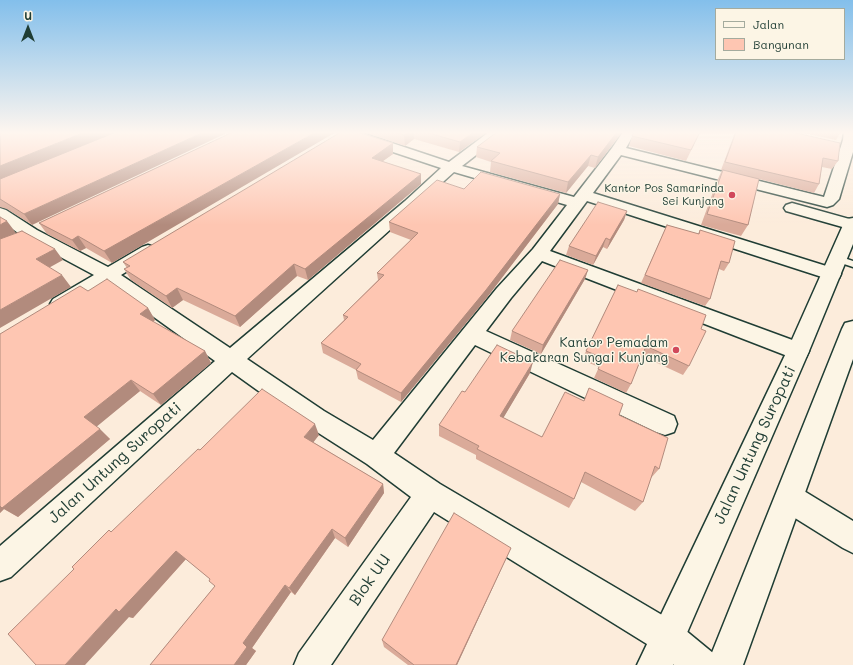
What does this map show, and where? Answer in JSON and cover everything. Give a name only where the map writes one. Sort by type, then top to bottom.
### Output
[{"type":"main road","name":"Jalan Untung Suropati","points":[[655,665],[798,351],[841,266],[853,224]]},
{"type":"main road","points":[[725,665],[853,329]]},
{"type":"street","points":[[439,163],[841,266]]},
{"type":"street","name":"Jalan Untung Suropati","points":[[0,566],[231,360],[457,163]]},
{"type":"street","points":[[376,456],[472,334],[539,253],[608,163]]},
{"type":"street","points":[[670,163],[827,202],[831,199],[845,163]]},
{"type":"street","points":[[763,200],[853,224]]},
{"type":"street","points":[[0,213],[31,234],[108,275],[315,418],[376,456],[430,494],[667,637],[701,665]]},
{"type":"street","points":[[47,312],[163,242]]},
{"type":"street","points":[[539,253],[798,351]]},
{"type":"street","points":[[472,334],[665,424]]},
{"type":"street","name":"Blok UU","points":[[311,665],[430,494]]},
{"type":"street","points":[[789,498],[853,538]]},
{"type":"building","points":[[0,163],[7,163],[0,166]]},
{"type":"building","points":[[39,163],[136,163],[24,214],[0,199],[0,179]]},
{"type":"building","points":[[167,163],[261,163],[104,251],[78,236],[72,240],[39,223]]},
{"type":"building","points":[[289,163],[387,163],[421,174],[305,269],[294,264],[235,316],[177,288],[166,296],[124,269],[130,266],[123,262]]},
{"type":"building","points":[[498,163],[584,163],[568,182]]},
{"type":"building","points":[[729,163],[822,163],[819,184]]},
{"type":"building","points":[[723,170],[759,179],[748,225],[707,214]]},
{"type":"building","points":[[481,172],[560,194],[486,290],[401,393],[356,370],[361,364],[321,343],[348,317],[343,315],[384,275],[377,273],[418,233],[389,222],[437,180],[464,189]]},
{"type":"building","points":[[598,202],[627,211],[610,240],[606,238],[596,256],[569,246]]},
{"type":"building","points":[[0,217],[7,221],[0,225]]},
{"type":"building","points":[[667,225],[699,234],[700,230],[735,241],[729,263],[721,261],[710,299],[645,275]]},
{"type":"building","points":[[22,231],[55,249],[36,259],[62,275],[0,310],[0,239]]},
{"type":"building","points":[[560,260],[588,270],[543,345],[512,331]]},
{"type":"building","points":[[107,279],[148,308],[140,314],[205,351],[153,394],[131,380],[84,417],[100,429],[2,508],[0,506],[0,334],[80,286],[88,291]]},
{"type":"building","points":[[618,285],[637,292],[638,289],[706,315],[701,329],[706,331],[689,366],[646,346],[631,384],[598,369],[603,358],[586,351]]},
{"type":"building","points":[[497,345],[533,362],[500,416],[542,437],[565,392],[584,401],[589,388],[623,404],[619,415],[668,438],[659,469],[655,466],[643,502],[585,472],[574,499],[477,449],[479,446],[439,425],[462,391],[465,392]]},
{"type":"building","points":[[262,389],[315,424],[304,437],[383,484],[345,538],[332,529],[289,588],[285,585],[243,643],[247,647],[234,665],[150,665],[215,586],[209,581],[210,579],[176,551],[119,612],[116,609],[65,665],[36,665],[8,634],[74,569],[72,567],[109,530],[111,532],[198,449],[200,450]]},
{"type":"building","points":[[454,513],[511,548],[456,665],[414,665],[382,640]]},
{"type":"place","name":"Kantor Pos Samarinda Sei Kunjang","points":[[732,195]]},
{"type":"place","name":"Kantor Pemadam Kebakaran Sungai Kunjang","points":[[676,350]]}]
